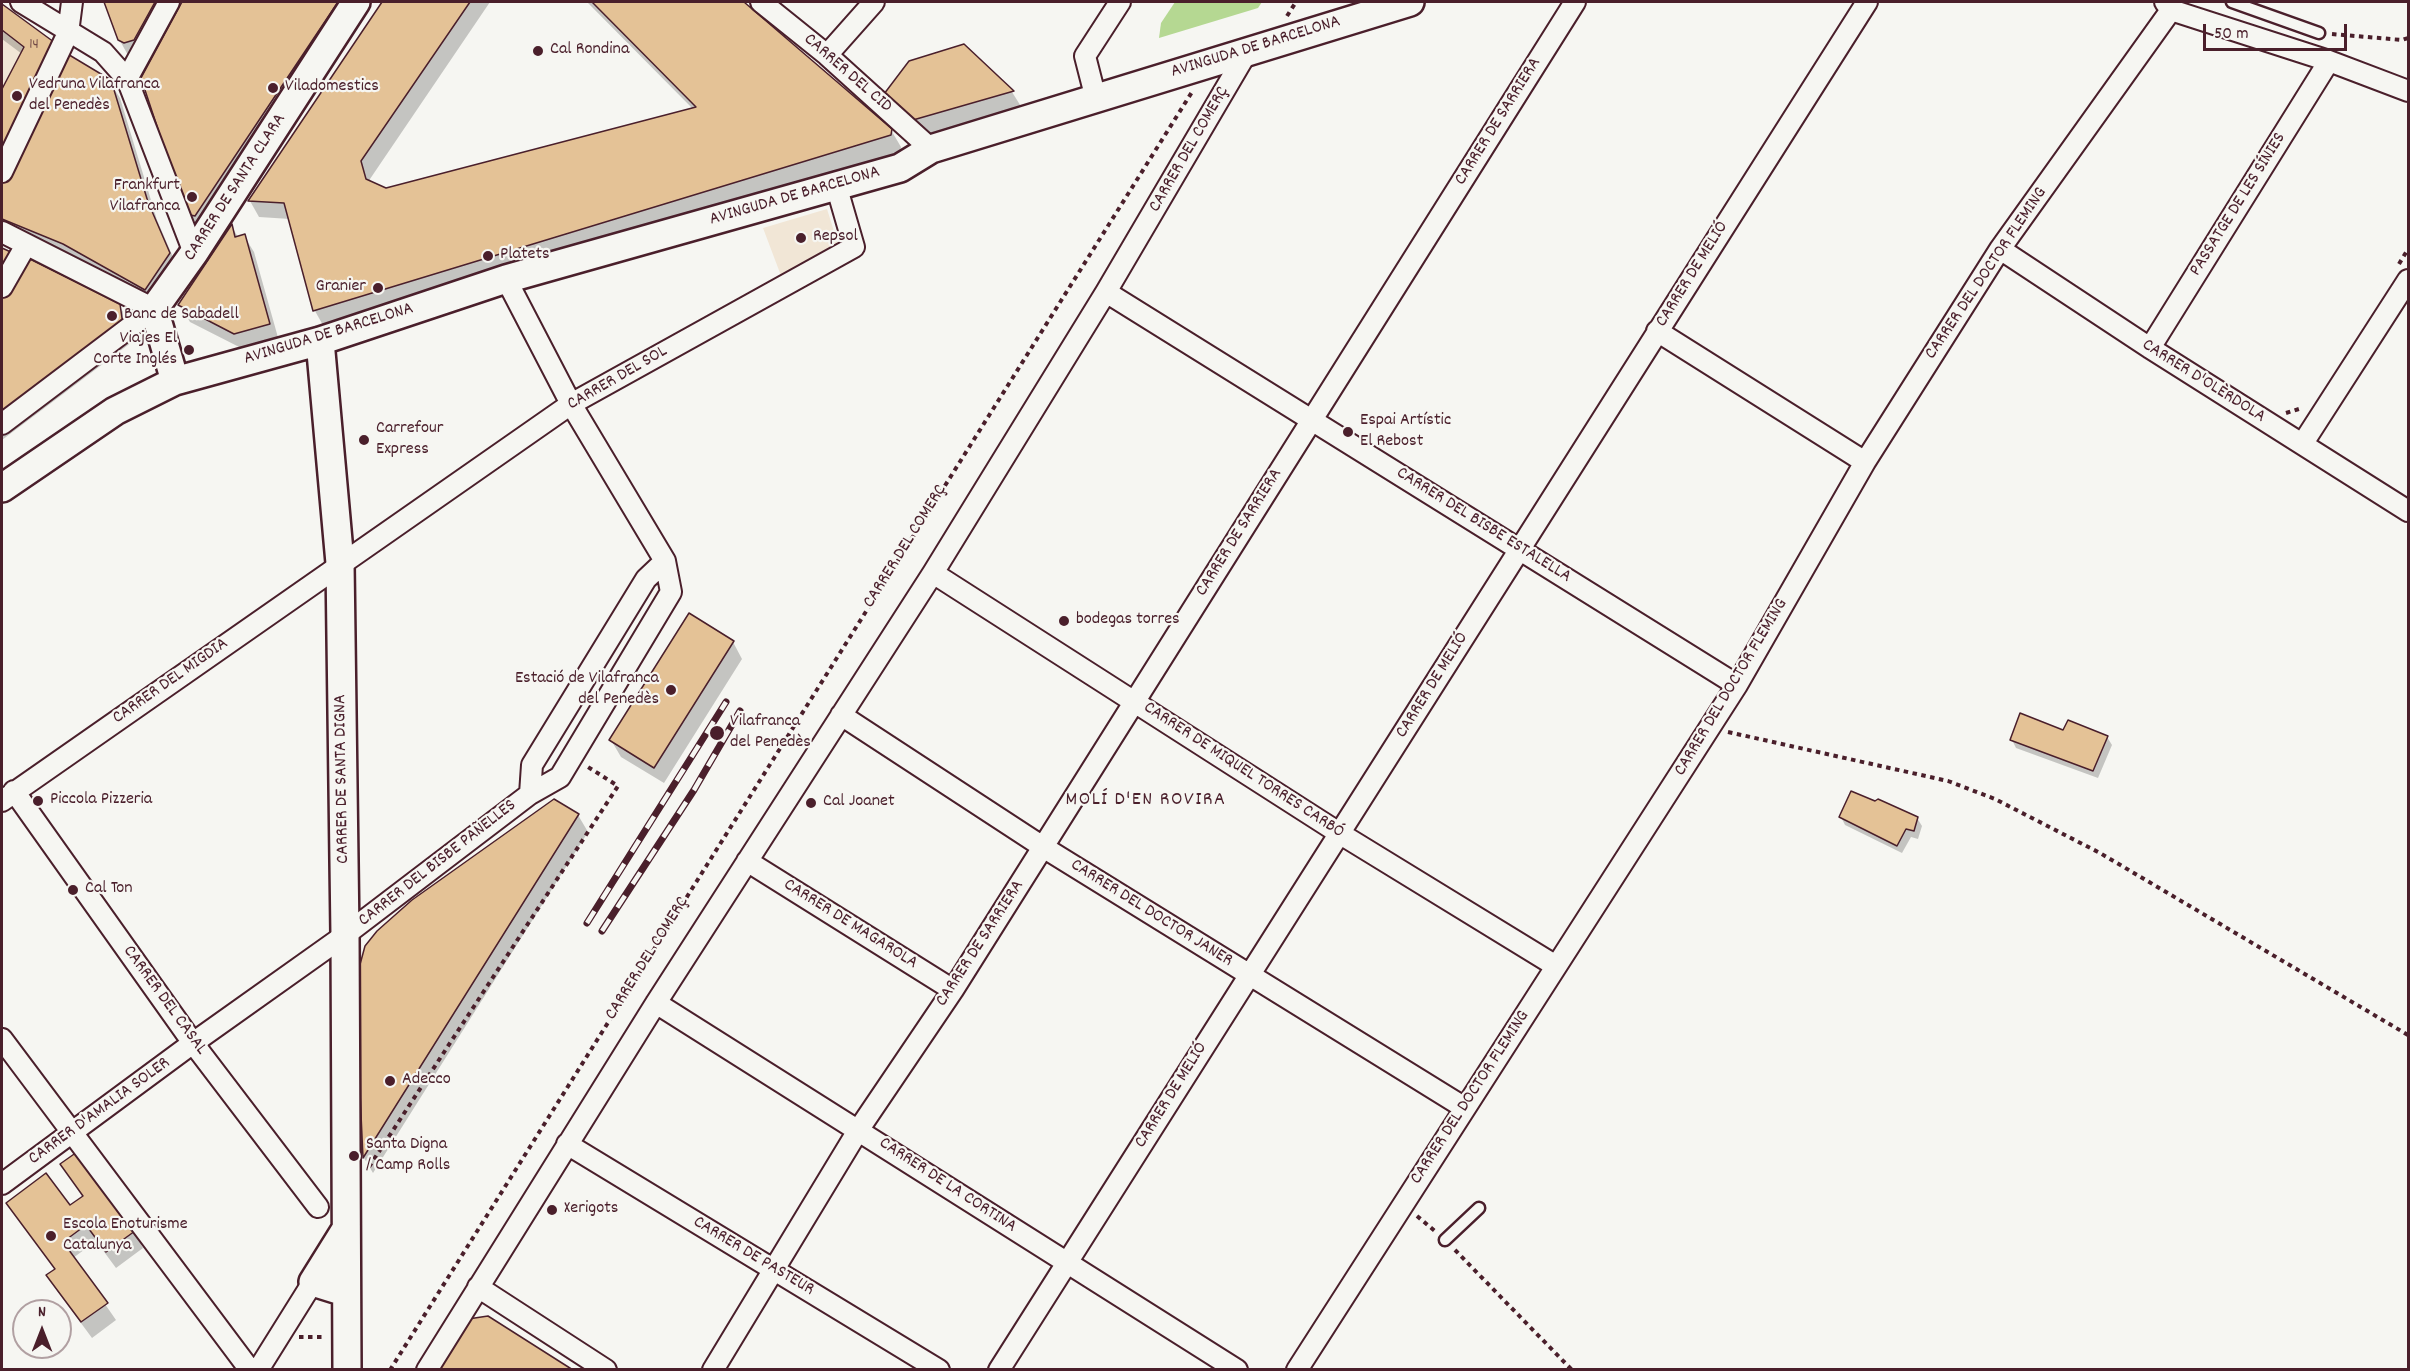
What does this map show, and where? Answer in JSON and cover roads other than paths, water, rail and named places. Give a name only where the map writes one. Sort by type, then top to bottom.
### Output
[{"type":"street","points":[[21,2],[68,33],[103,52],[127,79],[194,253]]},
{"type":"street","points":[[2,172],[68,33],[72,2]]},
{"type":"street","points":[[127,79],[169,2]]},
{"type":"street","name":"CARRER DE SANTA CLARA","points":[[154,309],[194,253],[356,2]]},
{"type":"street","name":"CARRER DEL CID","points":[[761,2],[827,55],[931,149]]},
{"type":"street","points":[[827,55],[874,2]]},
{"type":"street","points":[[1096,99],[1085,56],[1120,2]]},
{"type":"street","name":"AVINGUDA DE BARCELONA","points":[[2,488],[98,421],[175,381],[320,341],[506,279],[900,168],[931,149],[1410,2]]},
{"type":"street","name":"CARRER DE SARRIERA","points":[[713,1370],[776,1271],[859,1129],[953,990],[1575,2]]},
{"type":"street","name":"CARRER DE MELIÓ","points":[[999,1370],[1867,2]]},
{"type":"street","points":[[2168,6],[2409,91]]},
{"type":"street","name":"CARRER DEL DOCTOR FLEMING","points":[[1297,1370],[1737,685],[1864,462],[2000,249],[2168,6]]},
{"type":"street","name":"CARRER DEL COMERÇ","points":[[427,1370],[656,1003],[933,573],[1106,292],[1247,52]]},
{"type":"street","name":"PASSATGE DE LES SÍNIES","points":[[2150,348],[2329,62]]},
{"type":"street","name":"CARRER DEL SOL","points":[[340,563],[572,404],[854,247],[836,185]]},
{"type":"street","points":[[2,232],[154,309],[175,381]]},
{"type":"street","points":[[2,287],[26,245]]},
{"type":"street","name":"CARRER D'OLÈRDOLA","points":[[2000,249],[2150,348],[2409,511]]},
{"type":"street","name":"CARRER DEL BISBE PAÑELLES","points":[[345,935],[530,794],[560,777],[672,592],[665,561],[572,404],[506,279]]},
{"type":"street","points":[[2303,443],[2409,280]]},
{"type":"street","name":"CARRER DEL BISBE ESTALELLA","points":[[1106,292],[1737,685]]},
{"type":"street","points":[[2,424],[154,309]]},
{"type":"street","points":[[1657,331],[1864,462]]},
{"type":"street","name":"CARRER DE SANTA DIGNA","points":[[320,341],[340,563],[347,1370]]},
{"type":"street","points":[[530,794],[532,765],[646,579],[665,561]]},
{"type":"street","name":"CARRER DEL MIGDIA","points":[[8,796],[340,563]]},
{"type":"street","name":"CARRER DE MIQUEL TORRES CARBÓ","points":[[933,573],[1339,833],[1556,966]]},
{"type":"street","name":"CARRER DEL DOCTOR JANER","points":[[841,715],[1043,847],[1465,1108]]},
{"type":"street","name":"CARRER DEL CASAL","points":[[8,796],[318,1207]]},
{"type":"street","name":"CARRER DE MAGAROLA","points":[[747,861],[953,990]]},
{"type":"street","name":"CARRER D'AMALIA SOLER","points":[[2,1184],[193,1043],[345,935]]},
{"type":"street","name":"CARRER DE LA CORTINA","points":[[656,1003],[1238,1370]]},
{"type":"street","points":[[2,1039],[250,1370]]},
{"type":"street","name":"CARRER DE PASTEUR","points":[[567,1144],[939,1370]]},
{"type":"street","points":[[258,1370],[313,1282],[347,1215]]},
{"type":"street","points":[[313,1282],[345,1292]]},
{"type":"street","points":[[478,1287],[606,1370]]},
{"type":"lane","points":[[2232,2],[2319,33]]},
{"type":"lane","points":[[1445,1240],[1479,1208]]},
{"type":"railway","points":[[587,923],[726,702]]},
{"type":"railway","points":[[602,931],[694,790],[740,711]]},
{"type":"place","name":"Cal Rondina","points":[[538,51]]},
{"type":"place","name":"Viladomestics","points":[[273,88]]},
{"type":"place","name":"Vedruna Vilafranca del Penedès","points":[[17,96]]},
{"type":"place","name":"Frankfurt Vilafranca","points":[[192,197]]},
{"type":"place","name":"Repsol","points":[[801,238]]},
{"type":"place","name":"Platets","points":[[488,256]]},
{"type":"place","name":"Granier","points":[[378,288]]},
{"type":"place","name":"Banc de Sabadell","points":[[112,316]]},
{"type":"place","name":"Viajes El Corte Inglés","points":[[189,350]]},
{"type":"place","name":"Espai Artístic El Rebost","points":[[1348,432]]},
{"type":"place","name":"Carrefour Express","points":[[364,440]]},
{"type":"place","name":"bodegas torres","points":[[1064,621]]},
{"type":"place","name":"Estació de Vilafranca del Penedès","points":[[671,690]]},
{"type":"place","name":"Vilafranca del Penedès","points":[[717,733]]},
{"type":"place","name":"Piccola Pizzeria","points":[[38,801]]},
{"type":"place","name":"Cal Joanet","points":[[811,803]]},
{"type":"place","name":"Cal Ton","points":[[73,890]]},
{"type":"place","name":"Adecco","points":[[390,1081]]},
{"type":"place","name":"Santa Digna / Camp Rolls","points":[[354,1156]]},
{"type":"place","name":"Xerigots","points":[[552,1210]]},
{"type":"place","name":"Escola Enoturisme Catalunya","points":[[51,1236]]},
{"type":"district","name":"MOLÍ D'EN ROVIRA","points":[[1146,801]]}]
